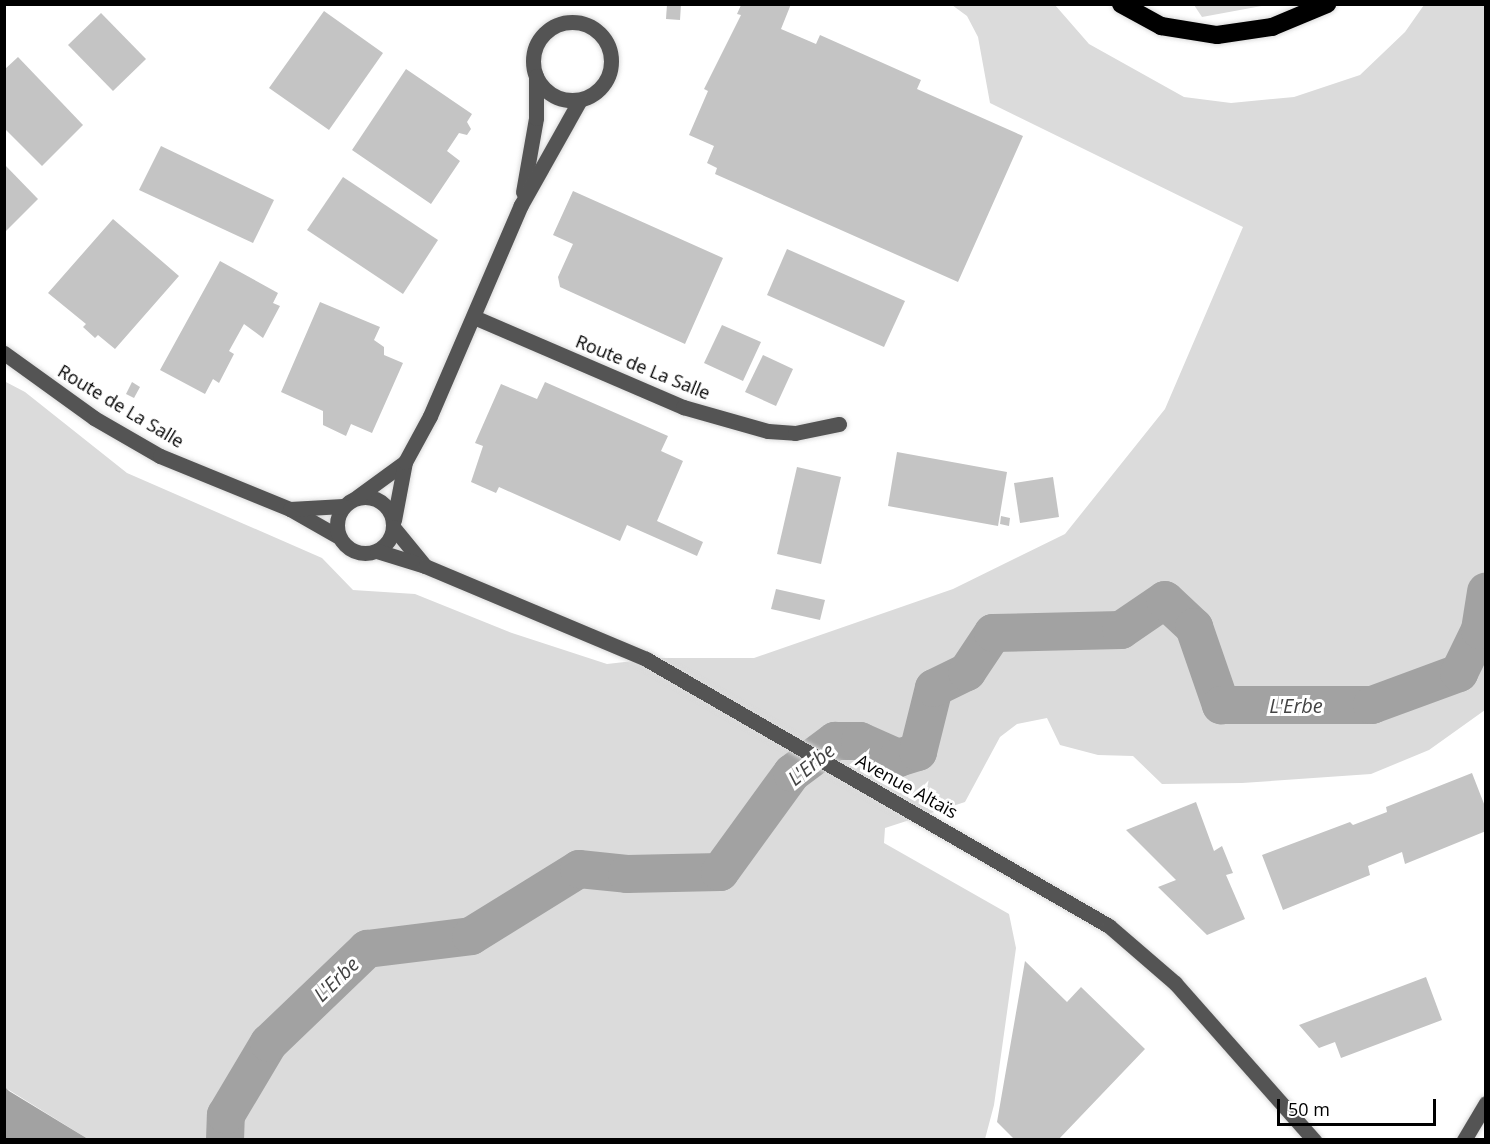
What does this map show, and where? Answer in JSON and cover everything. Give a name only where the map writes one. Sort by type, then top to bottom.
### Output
[{"type":"highway","points":[[1121,4],[1161,26],[1191,33],[1245,33],[1288,21],[1327,4]]},
{"type":"highway","points":[[1288,21],[1313,4]]},
{"type":"street","points":[[405,462],[350,502],[337,526],[339,537],[355,552],[377,551],[387,544],[394,523],[405,462],[474,317],[521,205],[580,100],[600,89],[611,68],[609,45],[593,27],[570,22],[545,32],[534,53],[536,118],[521,205]]},
{"type":"street","points":[[536,76],[552,95],[580,100]]},
{"type":"street","name":"Route de La Salle","points":[[474,317],[683,407],[768,431],[795,433],[839,424]]},
{"type":"street","name":"Route de La Salle","points":[[4,353],[94,418],[160,456],[290,509],[339,537]]},
{"type":"street","points":[[350,502],[380,501],[394,523]]},
{"type":"street","name":"Route de La Salle","points":[[290,509],[350,502]]},
{"type":"street","name":"Avenue Altaïs","points":[[394,523],[424,566]]},
{"type":"street","name":"Avenue Altaïs","points":[[377,551],[424,566],[646,659],[1109,926],[1175,983],[1311,1135],[1326,1140]]},
{"type":"street","points":[[1464,1140],[1485,1103]]},
{"type":"shaded area","points":[[952,5],[1055,5],[1089,44],[1184,97],[1231,103],[1294,97],[1360,75],[1405,32],[1424,5],[1485,5],[1485,710],[1429,750],[1371,774],[1242,783],[1162,784],[1133,756],[1098,755],[1060,745],[1047,718],[1017,724],[1000,737],[965,802],[885,828],[884,843],[1009,914],[1016,948],[994,1105],[985,1139],[88,1139],[4,1087],[4,381],[25,392],[127,473],[322,558],[353,590],[415,594],[512,633],[607,664],[660,658],[754,658],[953,589],[1065,534],[1165,409],[1243,227],[990,103],[978,37],[967,16]]},
{"type":"shaded area","points":[[1194,5],[1267,5],[1202,17]]},
{"type":"shaded area","points":[[5,1087],[9,1091],[88,1139],[5,1139]]},
{"type":"building","points":[[667,4],[681,4],[680,20],[666,19]]},
{"type":"building","points":[[791,4],[781,29],[816,44],[820,35],[921,80],[917,89],[1023,136],[958,282],[715,174],[717,168],[707,163],[714,146],[689,135],[708,91],[704,89],[741,15],[737,14],[741,5]]},
{"type":"building","points":[[324,11],[383,53],[329,130],[269,88]]},
{"type":"building","points":[[101,13],[146,59],[113,91],[68,45]]},
{"type":"building","points":[[18,57],[83,125],[42,166],[4,128],[4,70]]},
{"type":"building","points":[[406,69],[472,114],[467,122],[471,129],[467,135],[459,133],[447,151],[460,161],[431,204],[352,150]]},
{"type":"building","points":[[161,146],[274,200],[253,243],[139,190]]},
{"type":"building","points":[[4,164],[38,199],[4,233]]},
{"type":"building","points":[[343,177],[438,240],[403,294],[307,230]]},
{"type":"building","points":[[573,191],[723,258],[685,344],[560,287],[558,277],[573,244],[553,235]]},
{"type":"building","points":[[113,219],[179,276],[115,349],[98,335],[95,338],[83,327],[86,324],[48,293]]},
{"type":"building","points":[[787,249],[905,301],[884,347],[767,295]]},
{"type":"building","points":[[220,261],[278,293],[273,303],[280,306],[263,338],[244,324],[229,351],[234,354],[219,383],[213,379],[205,394],[160,370]]},
{"type":"building","points":[[320,302],[380,327],[374,340],[384,347],[384,355],[403,363],[372,433],[351,424],[346,436],[323,425],[323,411],[281,392]]},
{"type":"building","points":[[722,325],[761,342],[743,381],[704,363]]},
{"type":"building","points":[[763,355],[793,369],[776,406],[745,392]]},
{"type":"building","points":[[132,382],[140,387],[134,398],[126,394]]},
{"type":"building","points":[[545,382],[668,436],[661,451],[683,461],[657,521],[703,542],[697,556],[627,525],[620,541],[499,487],[496,493],[471,482],[483,446],[475,443],[501,384],[537,399]]},
{"type":"building","points":[[897,452],[1007,472],[998,526],[888,506]]},
{"type":"building","points":[[797,467],[841,477],[821,564],[777,554]]},
{"type":"building","points":[[1053,477],[1059,517],[1020,523],[1014,483]]},
{"type":"building","points":[[1001,516],[1010,518],[1009,526],[1000,524]]},
{"type":"building","points":[[776,589],[825,600],[820,620],[771,609]]},
{"type":"building","points":[[1472,773],[1486,809],[1486,831],[1405,864],[1402,852],[1368,866],[1370,875],[1283,910],[1262,855],[1350,822],[1353,825],[1387,812],[1386,807]]},
{"type":"building","points":[[1196,802],[1214,851],[1222,846],[1233,873],[1226,875],[1245,919],[1207,935],[1158,887],[1176,880],[1126,830]]},
{"type":"building","points":[[1025,961],[1067,1002],[1081,987],[1145,1049],[1058,1140],[1015,1140],[997,1122]]},
{"type":"building","points":[[1426,977],[1442,1020],[1341,1058],[1335,1042],[1319,1048],[1299,1025]]},
{"type":"waterway","name":"L'Erbe","points":[[225,1140],[226,1115],[269,1043],[367,949],[471,936],[579,869],[627,874],[720,872],[792,773],[835,741],[860,741],[898,758],[918,752],[934,688],[967,672],[993,633],[1121,630],[1165,600],[1194,627],[1221,705],[1372,705],[1459,673],[1480,630],[1486,591]]}]
